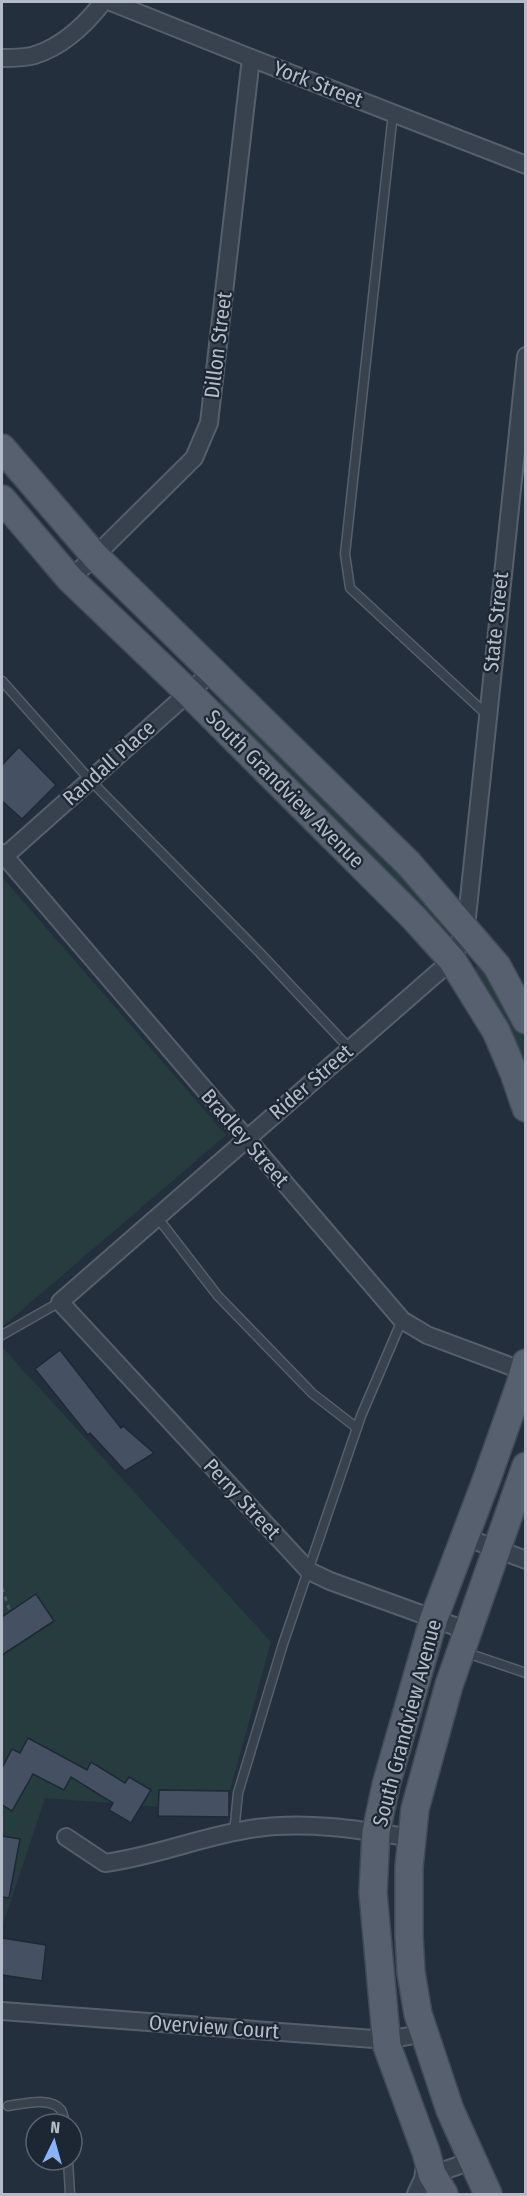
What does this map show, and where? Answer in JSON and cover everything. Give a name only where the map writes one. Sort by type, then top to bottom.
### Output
[{"type":"main road","name":"South Grandview Avenue","points":[[2,448],[96,556],[409,864],[466,927],[497,966],[525,1020]]},
{"type":"main road","name":"South Grandview Avenue","points":[[2,499],[70,579],[189,693],[413,917],[452,960],[496,1031],[514,1073],[525,1108]]},
{"type":"main road","name":"South Grandview Avenue","points":[[428,2179],[387,2046],[373,1893],[376,1832],[386,1785],[434,1618],[525,1368]]},
{"type":"main road","name":"South Grandview Avenue","points":[[489,2194],[471,2161],[450,2110],[418,2014],[409,1945],[408,1867],[415,1809],[448,1686],[525,1466]]},
{"type":"street","points":[[2,58],[34,55],[53,47],[90,18],[103,2]]},
{"type":"street","name":"York Street","points":[[111,2],[525,165]]},
{"type":"street","name":"Dillon Street","points":[[70,579],[194,458],[209,423],[251,58]]},
{"type":"street","name":"State Street","points":[[469,887],[486,714],[518,482],[525,356]]},
{"type":"street","name":"Randall Place","points":[[3,854],[214,670]]},
{"type":"street","name":"Bradley Street","points":[[3,854],[402,1320],[426,1335],[525,1368]]},
{"type":"street","name":"Rider Street","points":[[60,1302],[452,960],[466,927],[469,887]]},
{"type":"street","name":"Perry Street","points":[[60,1302],[309,1571],[340,1585],[434,1618],[464,1641]]},
{"type":"street","points":[[465,1537],[525,1560]]},
{"type":"street","points":[[66,1837],[105,1863],[136,1859],[189,1843],[257,1828],[320,1825],[412,1838]]},
{"type":"street","name":"Overview Court","points":[[2,2011],[387,2040],[425,2033]]},
{"type":"street","points":[[428,2179],[471,2161]]},
{"type":"lane","points":[[393,113],[345,554],[350,588],[486,714]]},
{"type":"lane","points":[[2,681],[90,780],[260,953],[350,1049]]},
{"type":"lane","points":[[157,1217],[226,1304],[313,1394],[357,1428]]},
{"type":"lane","points":[[2,1335],[60,1302]]},
{"type":"lane","points":[[234,1833],[238,1793],[283,1644],[357,1428],[402,1320]]},
{"type":"lane","points":[[464,1641],[525,1673]]},
{"type":"lane","points":[[8,2106],[37,2102],[54,2104],[61,2112]]},
{"type":"lane","points":[[69,2172],[70,2194]]},
{"type":"path","points":[[2,1588],[10,1611]]},
{"type":"green space","points":[[224,698],[326,796],[446,922],[442,926],[439,926],[219,707],[220,700]]},
{"type":"green space","points":[[2,877],[226,1135],[2,1327]]},
{"type":"green space","points":[[477,965],[483,967],[525,1040],[525,1075],[474,970]]},
{"type":"green space","points":[[2,1347],[271,1642],[224,1812],[45,1798],[2,1927]]},
{"type":"building","points":[[19,747],[56,785],[22,819],[2,801],[2,765]]},
{"type":"building","points":[[60,1350],[121,1428],[123,1426],[154,1453],[125,1471],[90,1433],[88,1435],[35,1369]]},
{"type":"building","points":[[36,1594],[54,1621],[2,1655],[2,1617]]},
{"type":"building","points":[[28,1738],[87,1770],[91,1762],[125,1783],[129,1777],[151,1790],[131,1823],[109,1810],[113,1803],[71,1777],[64,1790],[33,1774],[12,1811],[2,1805],[2,1768],[12,1749],[20,1753]]},
{"type":"building","points":[[159,1790],[229,1791],[229,1817],[158,1816]]},
{"type":"building","points":[[2,1836],[20,1839],[9,1898],[2,1897]]},
{"type":"building","points":[[2,1938],[46,1945],[42,1981],[2,1975]]}]
